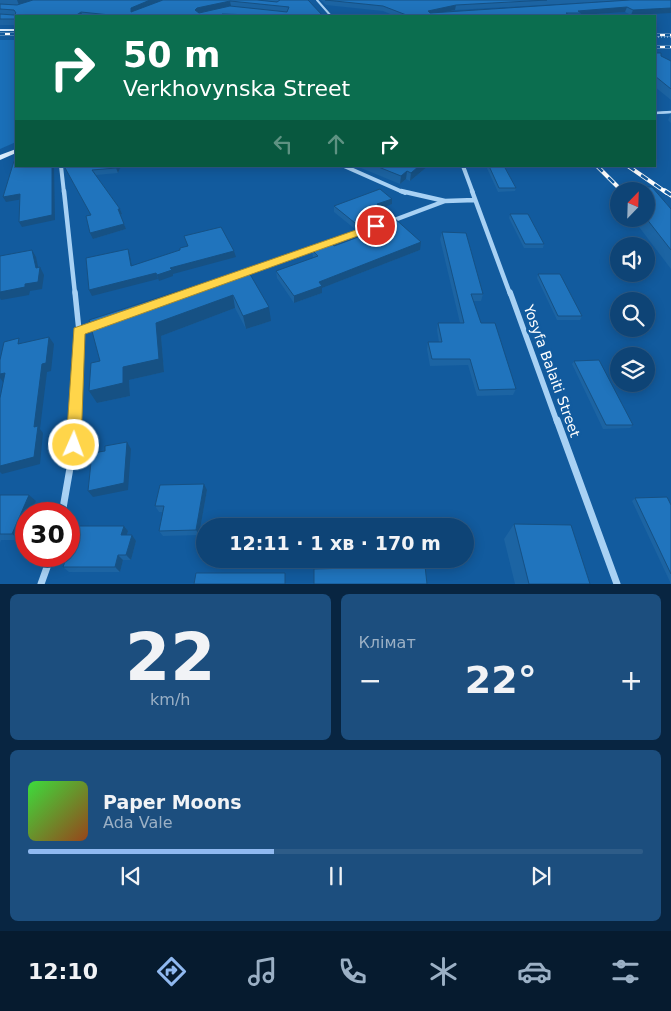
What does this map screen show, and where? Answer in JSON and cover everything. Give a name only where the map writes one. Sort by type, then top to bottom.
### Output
[{"type":"street","points":[[317,0],[330,15]]},
{"type":"street","points":[[0,30],[15,30]]},
{"type":"street","points":[[0,158],[15,151]]},
{"type":"street","points":[[60,167],[79,331],[74,445],[64,502]]},
{"type":"street","points":[[346,167],[403,192],[445,201],[476,200]]},
{"type":"street","name":"Yosyfa Balaiti Street","points":[[463,167],[617,584]]},
{"type":"street","points":[[382,224],[445,201]]},
{"type":"street","points":[[235,277],[372,228]]},
{"type":"street","points":[[79,331],[106,322]]},
{"type":"street","points":[[41,584],[47,567]]},
{"type":"lane","points":[[656,113],[671,112]]},
{"type":"path","points":[[656,37],[671,36]]},
{"type":"shaded area","points":[[0,40],[15,40],[15,142],[0,149]]},
{"type":"building","points":[[33,0],[150,0],[131,8],[131,12],[163,0],[257,0],[277,2],[280,0],[308,0],[322,15],[110,15],[81,12],[76,15],[15,15],[15,19],[0,19],[0,14],[14,15],[16,13],[14,10],[0,9],[0,4],[17,5]],"holes":[[[230,1],[289,7],[287,12],[230,6],[199,13],[195,10]]]},
{"type":"building","points":[[325,0],[547,0],[456,5],[428,11],[430,13],[630,0],[671,0],[671,8],[633,10],[627,7],[566,13],[569,15],[406,15],[383,6]]},
{"type":"building","points":[[656,53],[661,53],[661,56],[671,61],[671,89],[656,77]]},
{"type":"building","points":[[14,161],[15,167],[52,167],[52,215],[19,222],[20,194],[3,197]]},
{"type":"building","points":[[65,167],[116,167],[92,170],[120,209],[118,209],[124,224],[90,233],[86,216],[91,215]]},
{"type":"building","points":[[378,167],[418,167],[411,173],[407,171],[401,176]]},
{"type":"building","points":[[489,167],[505,167],[516,188],[499,188]]},
{"type":"building","points":[[380,189],[392,199],[377,204],[386,212],[355,223],[334,206]]},
{"type":"building","points":[[655,190],[671,209],[671,250],[654,228]]},
{"type":"building","points":[[510,214],[528,214],[544,244],[525,244]]},
{"type":"building","points":[[393,217],[421,242],[319,282],[322,286],[294,296],[276,271],[318,256],[312,250],[331,243],[334,246],[369,233],[362,228]]},
{"type":"building","points":[[221,227],[234,251],[170,268],[172,270],[157,275],[156,273],[89,290],[86,258],[128,249],[131,266],[188,246],[184,236]]},
{"type":"building","points":[[442,232],[466,233],[483,294],[471,294],[481,323],[495,323],[516,389],[479,390],[470,359],[432,359],[428,342],[442,342],[438,323],[464,323]]},
{"type":"building","points":[[32,250],[36,268],[40,267],[38,282],[25,284],[25,287],[0,292],[0,256]]},
{"type":"building","points":[[247,269],[269,307],[243,316],[233,295],[156,323],[159,359],[123,367],[123,383],[89,391],[91,363],[100,361],[89,320]]},
{"type":"building","points":[[538,274],[560,274],[582,316],[558,316]]},
{"type":"building","points":[[49,337],[46,363],[42,364],[34,427],[38,426],[34,457],[0,466],[0,398],[5,373],[0,374],[0,360],[4,342],[19,338],[18,344]]},
{"type":"building","points":[[599,360],[610,381],[610,392],[616,392],[633,425],[606,425],[574,361]]},
{"type":"building","points":[[127,442],[124,483],[88,491],[92,453],[105,451],[105,446]]},
{"type":"building","points":[[204,484],[198,518],[196,518],[196,530],[159,531],[164,506],[155,506],[160,485]]},
{"type":"building","points":[[0,495],[29,495],[26,502],[15,502],[15,527],[12,534],[0,534]]},
{"type":"building","points":[[667,497],[671,505],[671,574],[635,498]]},
{"type":"building","points":[[514,524],[571,525],[590,584],[529,584]]},
{"type":"building","points":[[80,526],[124,526],[121,535],[132,535],[126,555],[118,555],[115,567],[80,567]]},
{"type":"building","points":[[425,568],[427,584],[314,584],[314,569]]},
{"type":"building","points":[[196,573],[285,573],[285,584],[194,584]]},
{"type":"railway","points":[[0,34],[15,34]]},
{"type":"railway","points":[[656,35],[671,35]]},
{"type":"railway","points":[[656,47],[671,47]]},
{"type":"railway","points":[[598,167],[613,182]]},
{"type":"railway","points":[[629,167],[667,193]]},
{"type":"railway","points":[[665,191],[671,195]]},
{"type":"route","points":[[74,445],[79,331],[376,226]]}]
